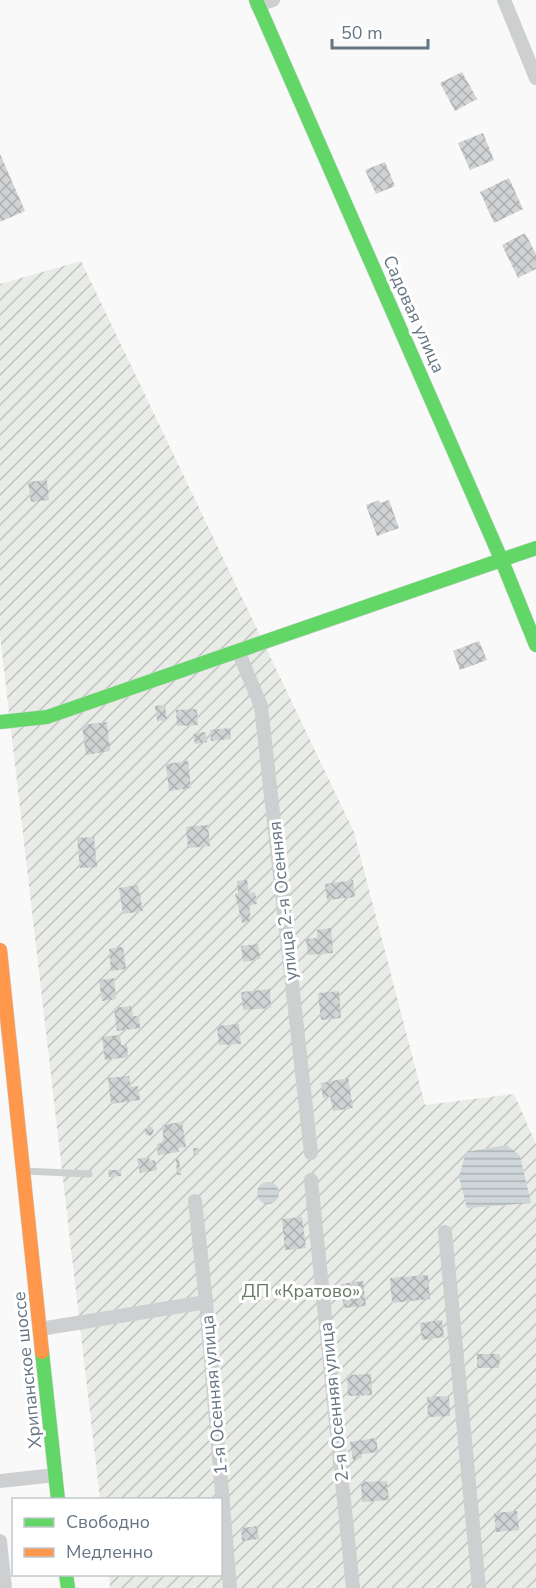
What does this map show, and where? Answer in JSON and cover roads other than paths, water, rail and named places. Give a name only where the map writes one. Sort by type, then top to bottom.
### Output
[{"type":"street","points":[[257,3],[273,0]]},
{"type":"street","points":[[504,0],[536,78]]},
{"type":"street","name":"Садовая улица","points":[[257,3],[502,561],[536,645]]},
{"type":"street","points":[[0,722],[47,717],[239,653],[536,548]]},
{"type":"street","name":"улица 2-я Осенняя","points":[[239,653],[261,706],[311,1153]]},
{"type":"street","name":"Хрипанское шоссе","points":[[0,950],[58,1498]]},
{"type":"street","name":"2-я Осенняя улица","points":[[311,1180],[353,1588]]},
{"type":"street","name":"1-я Осенняя улица","points":[[195,1201],[206,1302],[230,1588]]},
{"type":"street","points":[[445,1232],[480,1588]]},
{"type":"street","points":[[40,1329],[206,1302]]},
{"type":"street","points":[[0,1481],[56,1475]]},
{"type":"street","points":[[0,1541],[5,1588]]},
{"type":"lane","points":[[24,1171],[88,1174]]},
{"type":"park label","name":"ДП «Кратово»","points":[[301,1291]]}]
